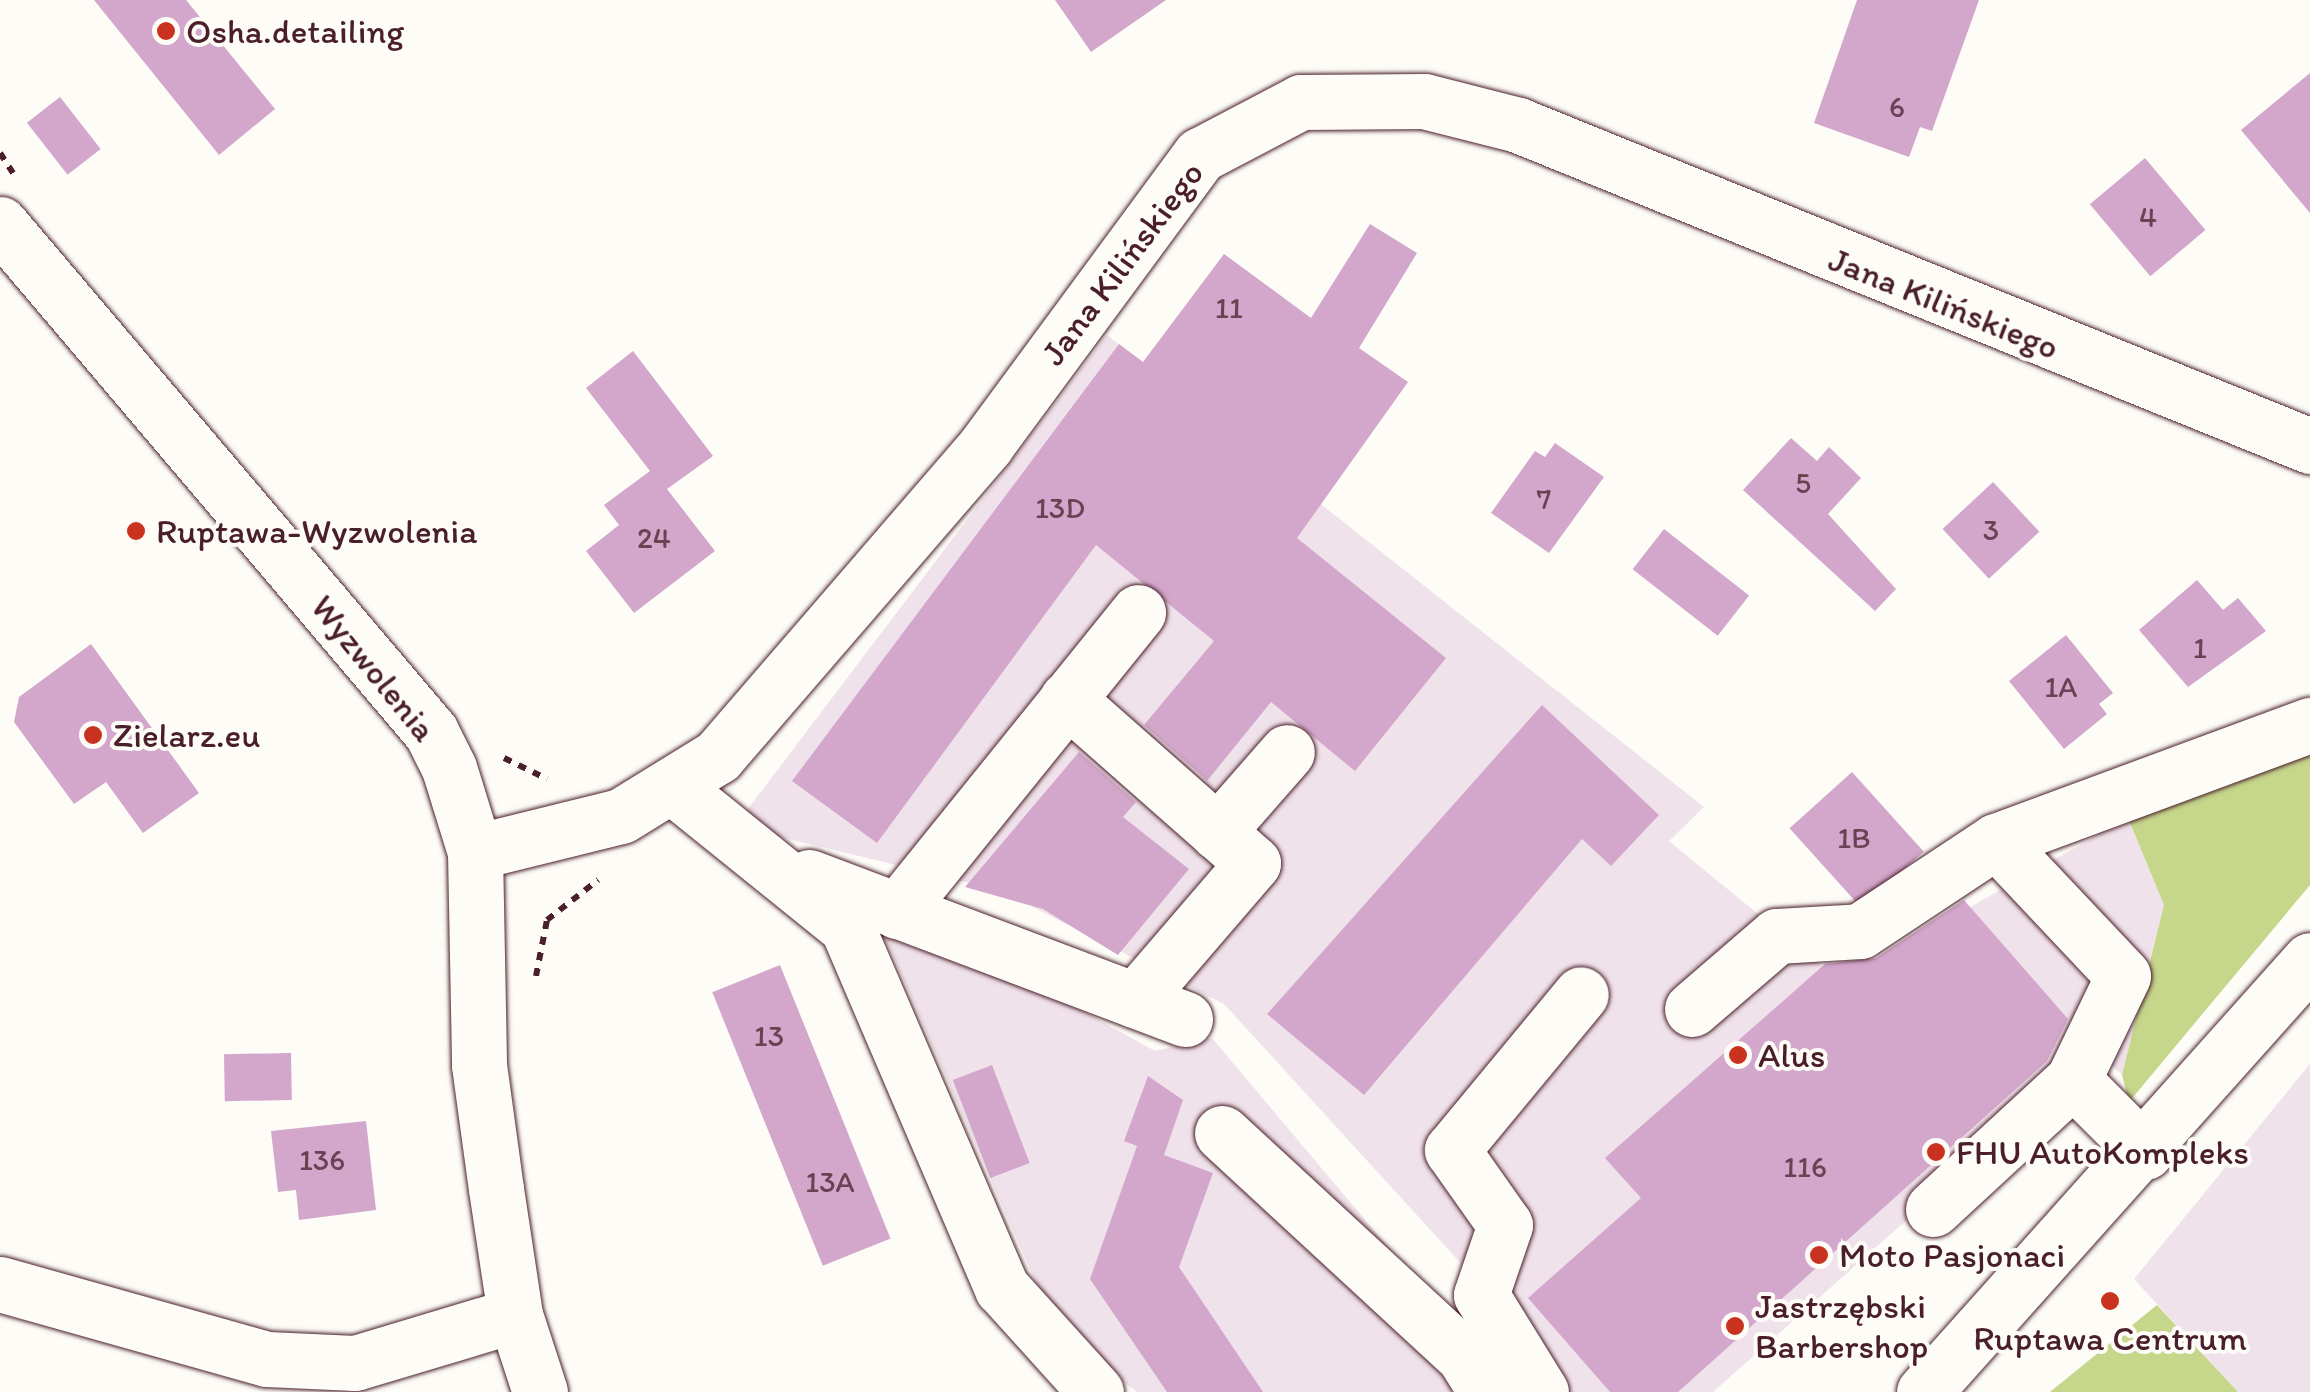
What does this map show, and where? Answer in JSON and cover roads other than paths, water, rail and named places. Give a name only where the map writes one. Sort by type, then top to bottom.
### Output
[{"type":"street","name":"Jana Kilińskiego","points":[[476,852],[621,816],[676,790],[718,756],[986,445],[1200,155],[1301,102],[1424,101],[1518,126],[2310,446]]},
{"type":"street","name":"Wyzwolenia","points":[[0,224],[431,732],[476,852],[479,1064],[514,1314],[540,1392]]},
{"type":"street","points":[[898,910],[1138,612]]},
{"type":"street","points":[[1068,699],[1253,862],[1135,1000]]},
{"type":"street","points":[[1692,1009],[1777,936],[1860,931],[1996,841],[2310,725]]},
{"type":"street","points":[[1217,832],[1287,752]]},
{"type":"street","points":[[676,790],[847,927],[1002,1288],[1096,1392]]},
{"type":"street","points":[[1933,1210],[2073,1080],[2123,976],[1996,841]]},
{"type":"street","points":[[762,860],[1185,1019]]},
{"type":"street","points":[[1924,1392],[2145,1152],[2310,960]]},
{"type":"street","points":[[1541,1392],[1480,1295],[1505,1226],[1452,1150],[1581,994]]},
{"type":"street","points":[[2073,1080],[2145,1152]]},
{"type":"street","points":[[1222,1133],[1463,1356],[1486,1392]]},
{"type":"street","points":[[0,1284],[267,1359],[355,1363],[514,1314]]},
{"type":"place","name":"Osha.detailing","points":[[166,31]]},
{"type":"place","name":"Ruptawa-Wyzwolenia","points":[[136,531]]},
{"type":"place","name":"Zielarz.eu","points":[[93,735]]},
{"type":"place","name":"Alus","points":[[1738,1055]]},
{"type":"place","name":"FHU AutoKompleks","points":[[1936,1152]]},
{"type":"place","name":"Moto Pasjonaci","points":[[1819,1255]]},
{"type":"place","name":"Ruptawa Centrum","points":[[2110,1301]]},
{"type":"place","name":"Jastrzębski Barbershop","points":[[1735,1326]]}]
